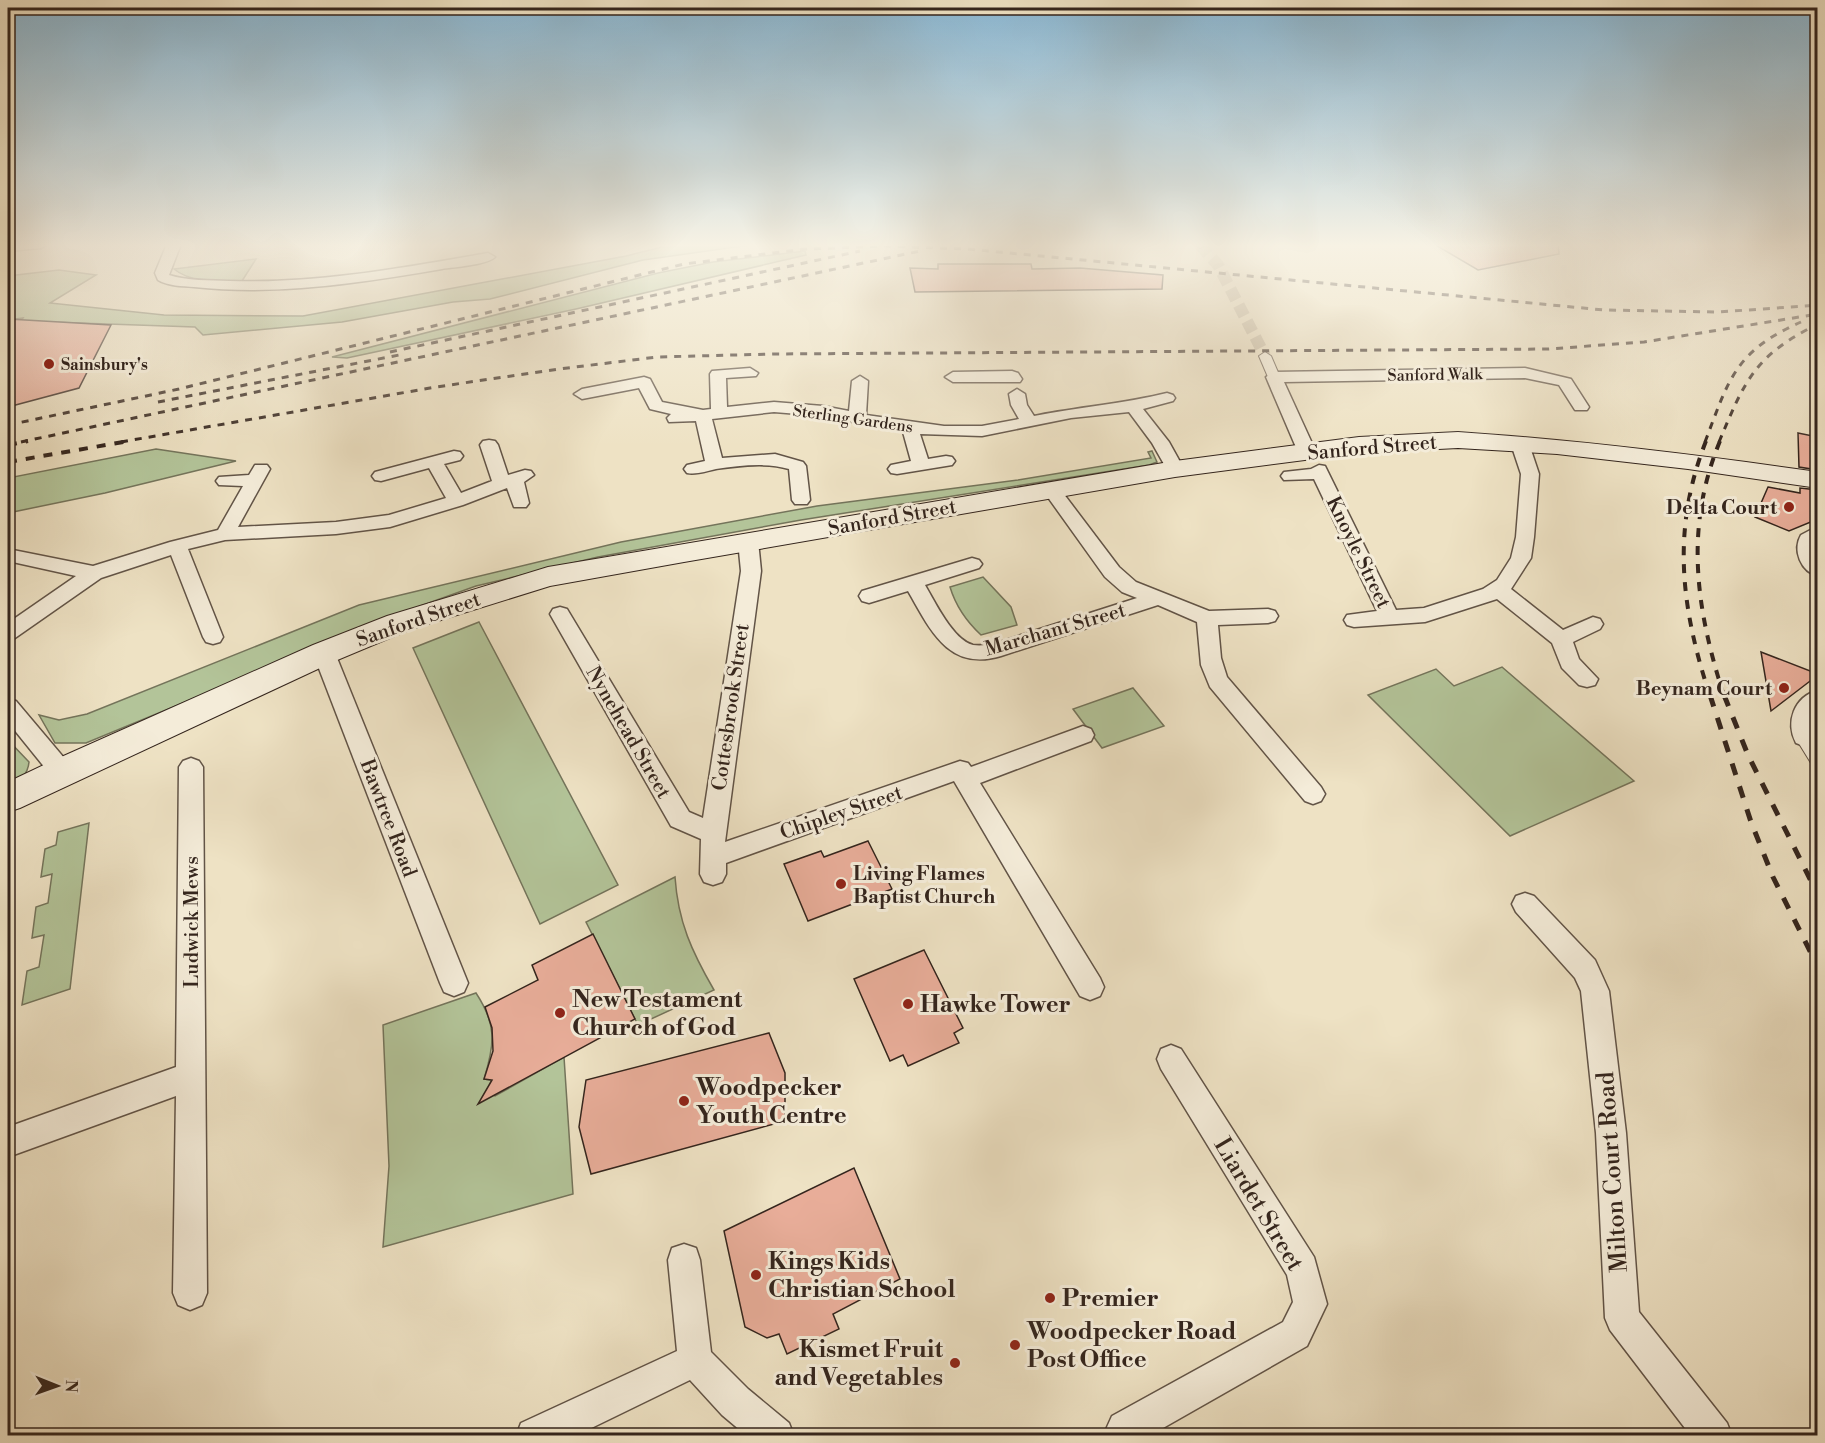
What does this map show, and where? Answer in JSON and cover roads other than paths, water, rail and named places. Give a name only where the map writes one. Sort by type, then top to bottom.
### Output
[{"type":"main road","name":"Sanford Street","points":[[8,798],[62,771],[324,653],[399,623],[548,577],[1175,469],[1315,465],[1359,445],[1458,441],[1520,444],[1688,461],[1818,480]]},
{"type":"street","points":[[1265,356],[1315,465]]},
{"type":"street","points":[[715,464],[711,413],[718,374],[750,373]]},
{"type":"street","name":"Sanford Walk","points":[[1274,377],[1525,373],[1565,381],[1581,406]]},
{"type":"street","points":[[952,377],[1012,376],[1019,405],[1030,423]]},
{"type":"street","name":"Sterling Gardens","points":[[675,418],[774,407],[823,411],[910,427],[982,431],[1071,413],[1166,401],[1164,378]]},
{"type":"street","points":[[857,418],[860,381]]},
{"type":"street","points":[[582,394],[644,382],[656,406],[711,413]]},
{"type":"street","points":[[1133,406],[1160,442],[1175,469]]},
{"type":"street","points":[[910,427],[921,465]]},
{"type":"street","points":[[1520,444],[1530,474],[1523,553],[1519,564],[1499,590],[1561,639],[1570,663],[1587,679]]},
{"type":"street","points":[[489,445],[514,479],[520,502]]},
{"type":"street","points":[[381,476],[454,456]]},
{"type":"street","points":[[693,469],[715,464],[775,459],[797,466],[801,500]]},
{"type":"street","points":[[897,469],[946,460]]},
{"type":"street","points":[[434,462],[457,501]]},
{"type":"street","name":"Knoyle Street","points":[[1290,476],[1315,465],[1389,616],[1425,615],[1499,590]]},
{"type":"street","points":[[225,481],[258,474],[225,534]]},
{"type":"street","points":[[8,633],[94,573],[177,546],[225,534],[336,528],[390,521],[457,501],[514,479]]},
{"type":"street","points":[[1051,489],[1120,581],[1137,591],[1206,618],[1268,616]]},
{"type":"street","points":[[1818,532],[1808,539],[1806,550],[1809,561],[1818,570]]},
{"type":"street","name":"Cottesbrook Street","points":[[713,866],[713,833],[751,571],[748,542]]},
{"type":"street","points":[[177,546],[213,637]]},
{"type":"street","points":[[8,555],[94,573]]},
{"type":"street","points":[[869,596],[972,564]]},
{"type":"street","name":"Marchant Street","points":[[913,582],[951,641],[962,649],[977,653],[994,651],[1158,598]]},
{"type":"street","name":"Nynehead Street","points":[[560,614],[680,819],[713,833]]},
{"type":"street","points":[[1354,620],[1389,616]]},
{"type":"street","points":[[1206,618],[1211,633],[1212,665],[1218,681],[1313,794]]},
{"type":"street","points":[[1561,639],[1593,624]]},
{"type":"street","name":"Bawtree Road","points":[[324,653],[454,983]]},
{"type":"street","points":[[1812,749],[1800,722],[1806,710],[1818,698]]},
{"type":"street","points":[[8,707],[62,771]]},
{"type":"street","name":"Chipley Street","points":[[713,866],[960,770],[965,779],[1083,735]]},
{"type":"street","name":"Ludwick Mews","points":[[190,1293],[191,767]]},
{"type":"street","points":[[965,779],[1090,987]]},
{"type":"street","name":"Milton Court Road","points":[[1525,904],[1585,969],[1595,991],[1611,1133],[1622,1318],[1714,1436]]},
{"type":"street","name":"Liardet Street","points":[[1121,1436],[1125,1430],[1295,1334],[1310,1304],[1302,1269],[1171,1059]]},
{"type":"street","points":[[8,1142],[190,1076]]},
{"type":"street","points":[[684,1260],[696,1360],[735,1402],[776,1436]]},
{"type":"street","points":[[534,1436],[696,1360]]},
{"type":"tunnel","points":[[1242,311],[1265,356]]},
{"type":"railway","points":[[8,425],[179,389],[493,311]]},
{"type":"railway","points":[[390,352],[579,311]]},
{"type":"railway","points":[[21,442],[636,311]]},
{"type":"railway","points":[[1681,311],[1728,311]]},
{"type":"railway","points":[[121,442],[436,387],[657,357],[773,354],[1548,349],[1644,342],[1818,314]]},
{"type":"railway","points":[[1705,442],[1721,401],[1737,369],[1762,344],[1801,322]]},
{"type":"railway","points":[[1719,442],[1745,386],[1755,371],[1780,347],[1818,324]]},
{"type":"railway","points":[[158,402],[399,355]]},
{"type":"railway","points":[[8,445],[28,441]]},
{"type":"railway","points":[[8,462],[129,441]]},
{"type":"railway","points":[[1706,441],[1688,506],[1684,538],[1684,569],[1692,632],[1710,696]]},
{"type":"railway","points":[[1720,441],[1709,473],[1702,505],[1698,537],[1698,568],[1706,632],[1724,696]]},
{"type":"railway","points":[[1710,695],[1751,822],[1773,877],[1818,967]]},
{"type":"railway","points":[[1724,695],[1748,755],[1818,895]]},
{"type":"place","name":"Sainsbury's","points":[[49,364]]},
{"type":"place","name":"Delta Court","points":[[1789,507]]},
{"type":"place","name":"Beynam Court","points":[[1784,688]]},
{"type":"place","name":"Living Flames Baptist Church","points":[[841,884]]},
{"type":"place","name":"Hawke Tower","points":[[908,1004]]},
{"type":"place","name":"New Testament Church of God","points":[[560,1013]]},
{"type":"place","name":"Woodpecker Youth Centre","points":[[684,1101]]},
{"type":"place","name":"Kings Kids Christian School","points":[[756,1275]]},
{"type":"place","name":"Premier","points":[[1050,1298]]},
{"type":"place","name":"Woodpecker Road Post Office","points":[[1015,1345]]},
{"type":"place","name":"Kismet Fruit and Vegetables","points":[[955,1363]]}]
